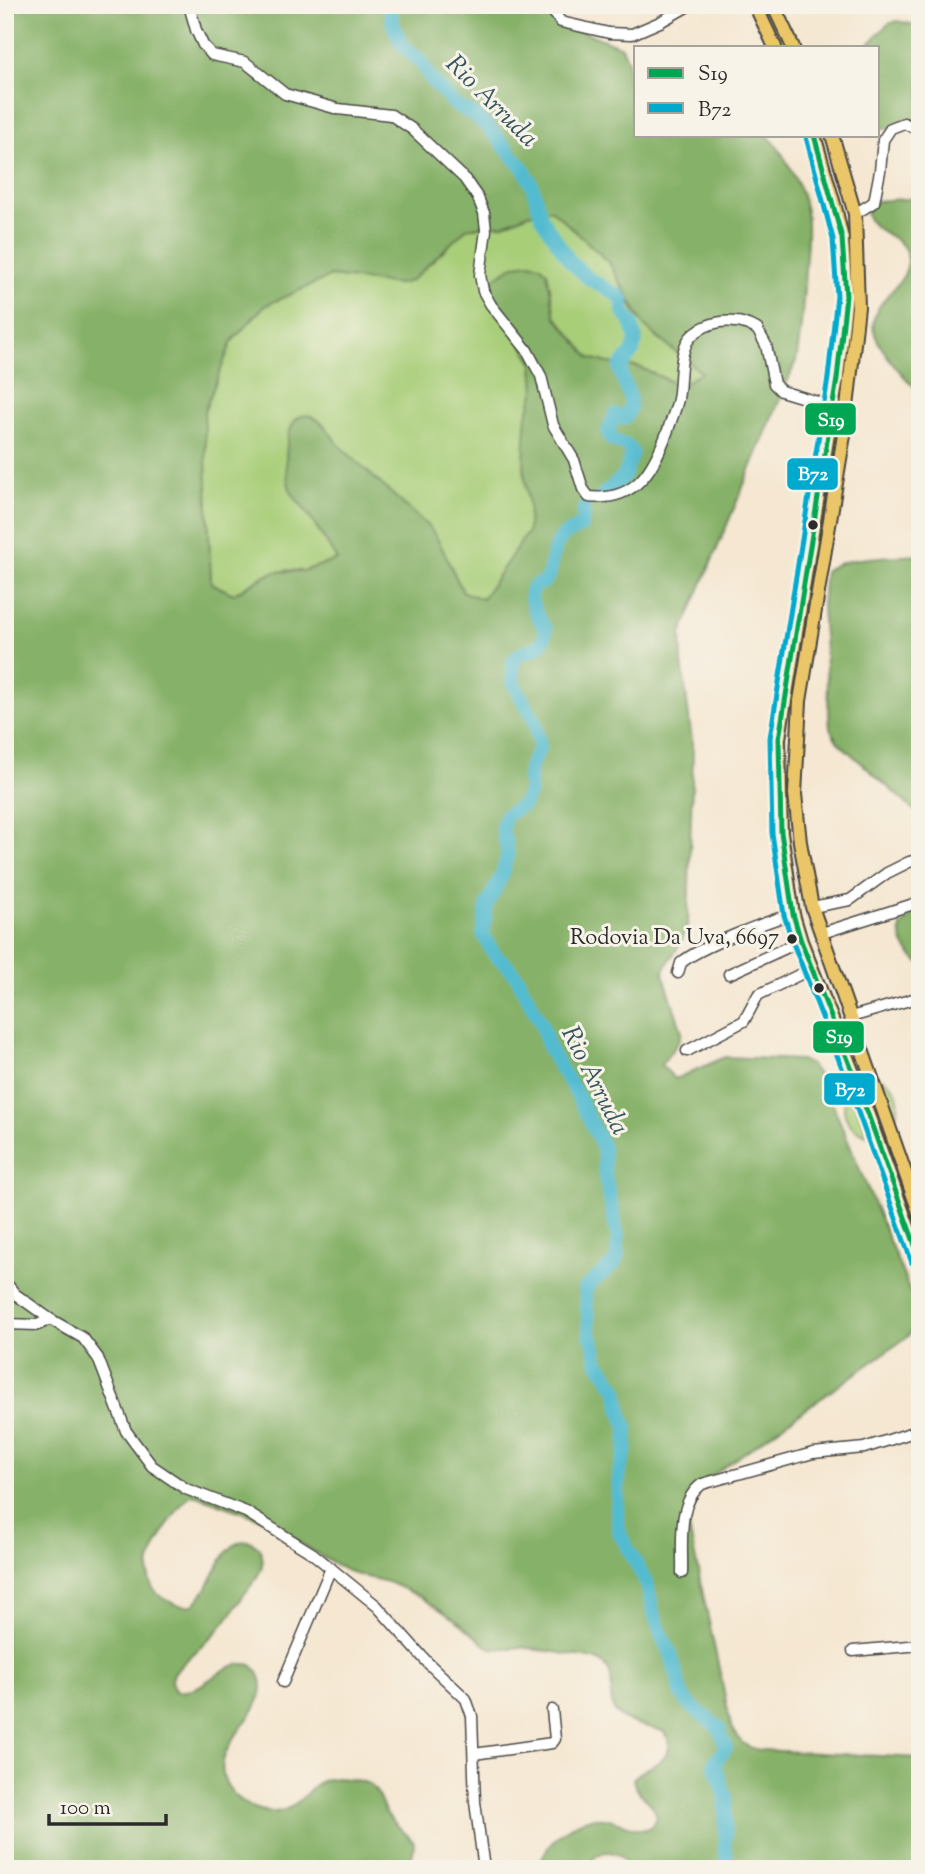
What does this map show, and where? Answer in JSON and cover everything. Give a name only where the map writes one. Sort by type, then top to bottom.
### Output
[{"type":"main road","points":[[755,5],[775,46]]},
{"type":"main road","points":[[773,5],[793,46]]},
{"type":"main road","points":[[814,136],[836,211],[845,264],[846,296],[842,341],[779,739],[781,832],[793,914],[801,941],[852,1070],[920,1260]]},
{"type":"main road","points":[[832,136],[855,214],[859,272],[855,341],[844,435],[800,701],[795,794],[800,842],[812,907],[920,1215]]},
{"type":"street","points":[[189,5],[196,30],[203,45],[212,55],[245,62],[285,94],[338,109],[391,115],[412,129],[464,178],[478,198],[484,213],[486,230],[480,275],[483,291],[527,350],[541,376],[553,425],[573,460],[583,489],[589,497],[600,498],[631,490],[642,481],[659,454],[678,402],[684,348],[693,333],[714,323],[737,322],[757,329],[766,345],[774,384],[781,391],[831,407]]},
{"type":"street","points":[[548,5],[561,22],[610,33],[632,34],[690,5]]},
{"type":"street","points":[[855,214],[874,202],[883,140],[891,128],[904,123],[920,131]]},
{"type":"street","points":[[812,907],[850,900],[887,873],[920,859]]},
{"type":"street","points":[[822,933],[920,902]]},
{"type":"street","points":[[678,973],[681,963],[692,955],[793,914]]},
{"type":"street","points":[[729,974],[801,941]]},
{"type":"street","points":[[687,1051],[744,1021],[758,995],[811,969]]},
{"type":"street","points":[[851,1017],[920,997]]},
{"type":"street","points":[[5,1282],[15,1293],[50,1319],[83,1338],[98,1358],[126,1431],[152,1466],[186,1489],[246,1512],[281,1532],[331,1568],[377,1606],[428,1663],[466,1699],[472,1716],[475,1802],[484,1869]]},
{"type":"street","points":[[5,1324],[38,1325],[50,1319]]},
{"type":"street","points":[[682,1573],[686,1503],[694,1490],[702,1484],[813,1453],[864,1448],[920,1430]]},
{"type":"street","points":[[283,1682],[331,1568]]},
{"type":"street","points":[[853,1651],[920,1644]]},
{"type":"street","points":[[474,1754],[552,1743],[555,1739],[552,1710]]},
{"type":"green space","points":[[5,5],[517,5],[622,47],[628,61],[627,75],[634,136],[768,136],[791,170],[806,211],[803,305],[796,361],[681,634],[693,749],[688,921],[680,944],[663,973],[682,1032],[679,1041],[661,1065],[675,1079],[725,1057],[801,1060],[811,1065],[824,1083],[910,1291],[917,1320],[907,1337],[696,1487],[686,1514],[731,1725],[737,1735],[745,1745],[760,1750],[920,1758],[920,1869],[629,1869],[620,1856],[608,1852],[596,1856],[587,1869],[538,1869],[548,1848],[565,1830],[575,1824],[597,1818],[609,1819],[636,1829],[646,1829],[657,1818],[653,1807],[637,1790],[633,1779],[660,1761],[668,1751],[670,1743],[664,1732],[628,1721],[618,1715],[611,1701],[611,1678],[604,1665],[595,1659],[524,1647],[493,1649],[421,1597],[388,1582],[358,1575],[337,1566],[264,1520],[192,1494],[179,1508],[154,1551],[149,1573],[150,1581],[158,1595],[184,1606],[193,1605],[232,1547],[245,1541],[250,1542],[256,1544],[262,1555],[259,1573],[230,1616],[174,1673],[171,1682],[175,1691],[186,1691],[232,1666],[241,1664],[252,1665],[261,1680],[261,1695],[254,1710],[225,1755],[222,1771],[229,1788],[248,1805],[273,1812],[289,1808],[314,1786],[327,1779],[367,1783],[377,1793],[388,1815],[414,1842],[413,1854],[403,1869],[5,1869]],"holes":[[[551,209],[609,262],[645,327],[701,372],[680,386],[639,367],[590,358],[555,316],[547,272],[540,265],[515,265],[494,278],[490,290],[493,300],[533,362],[535,390],[527,416],[525,439],[528,532],[482,599],[463,592],[439,541],[427,526],[342,448],[321,423],[313,417],[303,416],[295,421],[287,442],[288,481],[294,496],[337,560],[303,571],[273,572],[233,594],[211,583],[204,412],[232,341],[264,306],[331,276],[401,284],[412,280],[467,228],[502,225],[528,214]]]},
{"type":"green space","points":[[897,21],[920,26],[920,128],[880,128],[880,46],[867,46],[888,24]]},
{"type":"green space","points":[[920,198],[920,393],[887,355],[874,331],[877,310],[904,275],[908,265],[907,254],[899,242],[875,226],[866,213],[876,201]]},
{"type":"green space","points":[[551,209],[609,262],[637,316],[656,337],[701,372],[681,386],[639,367],[590,358],[555,316],[547,272],[533,363],[535,391],[527,416],[524,470],[529,506],[528,532],[482,599],[463,592],[441,547],[337,443],[324,425],[286,455],[290,488],[338,560],[303,571],[287,570],[263,576],[233,594],[211,583],[204,412],[232,341],[264,306],[331,276],[401,284],[412,280],[467,228],[511,222],[528,214]]},
{"type":"green space","points":[[920,555],[920,816],[837,741],[830,728],[822,606],[825,571],[834,566],[870,558]]},
{"type":"green space","points":[[920,909],[920,964],[905,947],[901,926]]},
{"type":"green space","points":[[876,1076],[890,1084],[897,1095],[898,1108],[892,1123]]},
{"type":"green space","points":[[850,1088],[867,1135],[853,1127],[845,1116],[844,1103]]},
{"type":"waterway","name":"Rio Arruda","points":[[390,5],[393,25],[403,46],[420,61],[432,80],[454,104],[475,116],[490,129],[524,169],[531,182],[542,219],[570,261],[588,278],[623,301],[623,311],[632,324],[636,339],[633,351],[620,367],[630,405],[625,418],[615,415],[608,432],[612,440],[628,446],[632,453],[624,476],[603,495]]},
{"type":"waterway","name":"Rio Arruda","points":[[584,509],[582,525],[559,541],[547,579],[532,590],[534,608],[546,630],[543,639],[537,648],[518,655],[513,661],[513,683],[534,719],[540,747],[529,769],[529,794],[523,805],[506,815],[502,828],[508,853],[502,875],[487,905],[483,934],[494,954],[517,977],[541,1023],[550,1051],[576,1093],[603,1147],[605,1176],[618,1237],[617,1258],[614,1264],[585,1288],[590,1336],[597,1360],[617,1390],[627,1428],[626,1451],[619,1474],[619,1532],[647,1584],[653,1611],[671,1654],[682,1695],[719,1728],[726,1748],[714,1763],[726,1797],[725,1848],[728,1869]]},
{"type":"transit line","name":"S19","points":[[814,136],[842,238],[846,296],[837,379],[779,739],[781,832],[793,914],[801,941],[852,1070],[920,1259]]},
{"type":"transit line","name":"B72","points":[[806,137],[833,239],[837,296],[828,378],[770,738],[772,833],[784,915],[793,943],[844,1073],[912,1263]]},
{"type":"place","name":"Rodovia Da Uva, 6697","points":[[792,939]]}]
